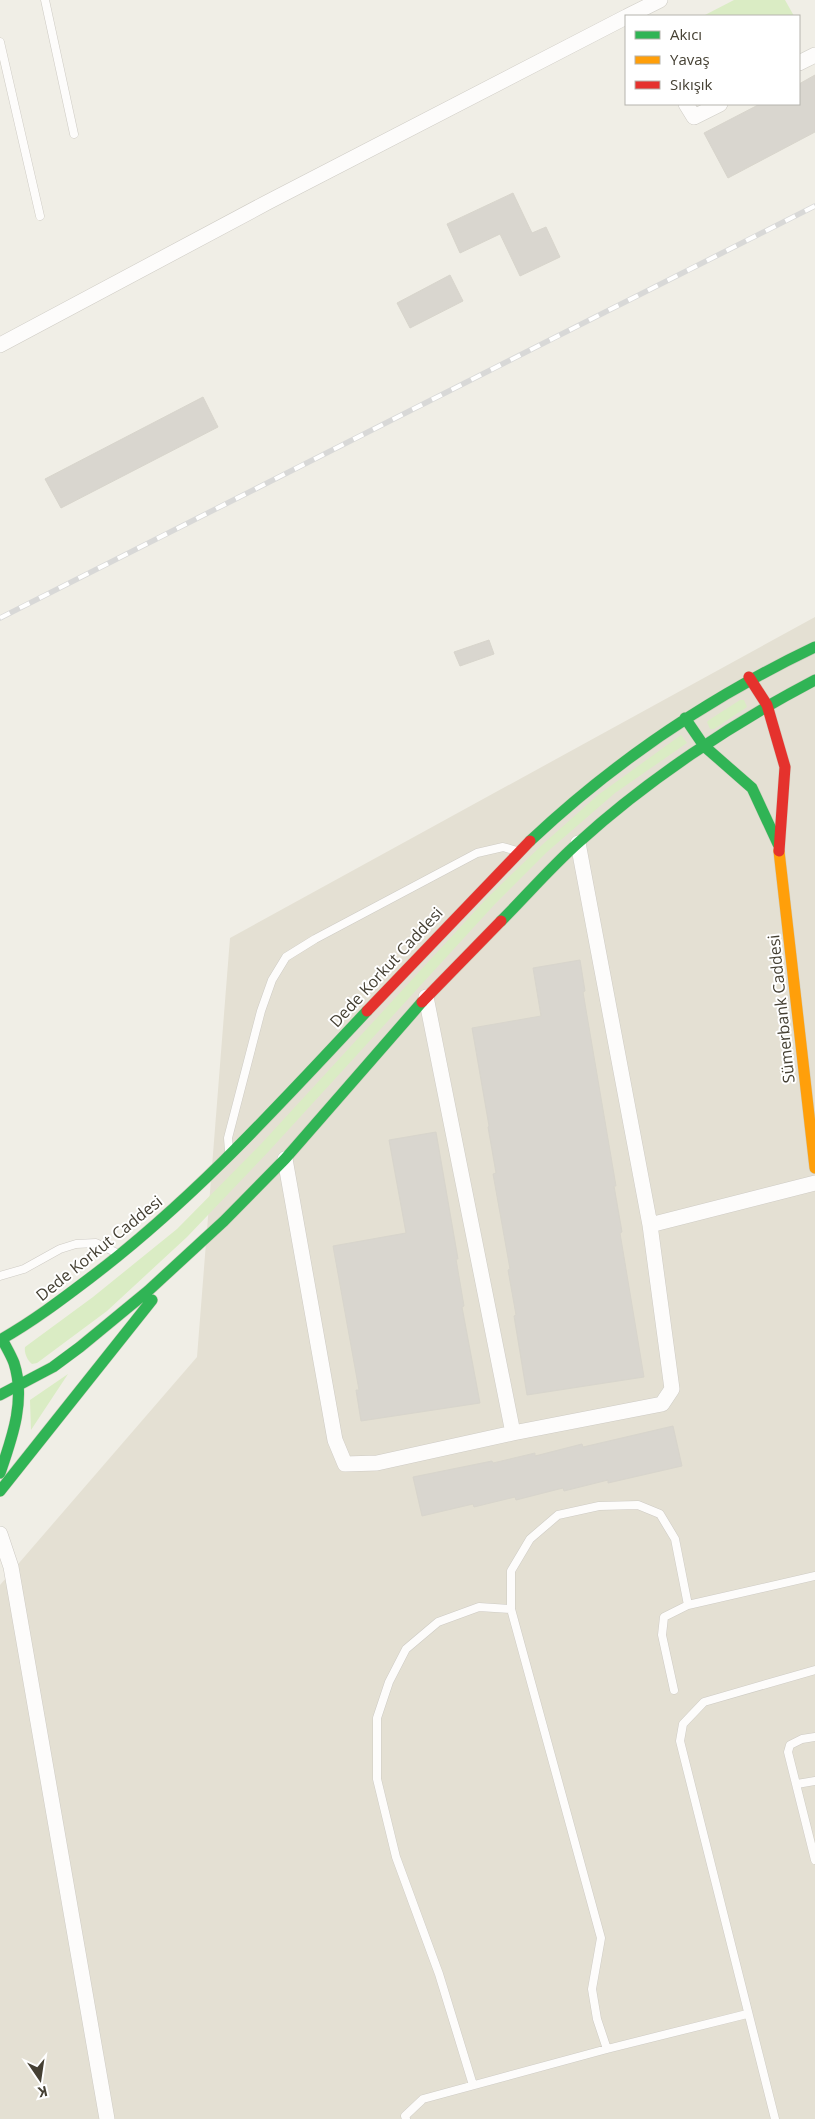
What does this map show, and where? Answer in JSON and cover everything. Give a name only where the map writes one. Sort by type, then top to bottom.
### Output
[{"type":"main road","name":"Dede Korkut Caddesi","points":[[0,1473],[18,1418],[18,1386],[14,1363],[1,1339],[34,1320],[121,1255],[229,1157],[519,851],[584,792],[629,757],[749,677],[815,647]]},
{"type":"main road","points":[[749,677],[767,705],[785,767],[779,847]]},
{"type":"main road","points":[[0,1395],[53,1367],[80,1347],[184,1260],[285,1159],[426,997],[578,842],[625,804],[704,746],[767,705],[815,680]]},
{"type":"main road","points":[[685,718],[704,746],[752,788],[779,847]]},
{"type":"main road","name":"Sümerbank Caddesi","points":[[779,847],[815,1168]]},
{"type":"main road","points":[[0,1492],[184,1260]]},
{"type":"street","points":[[632,15],[660,0]]},
{"type":"street","points":[[0,345],[268,202],[625,19]]},
{"type":"street","points":[[800,62],[815,55]]},
{"type":"street","points":[[687,105],[694,117],[718,105]]},
{"type":"street","points":[[285,1159],[334,1440],[345,1464],[377,1463],[513,1433],[662,1404],[672,1389],[650,1225],[578,842]]},
{"type":"street","points":[[426,997],[513,1433]]},
{"type":"street","points":[[650,1225],[815,1183]]},
{"type":"street","points":[[0,1534],[11,1567],[107,2119]]},
{"type":"lane","points":[[44,0],[74,134]]},
{"type":"lane","points":[[0,42],[40,216]]},
{"type":"lane","points":[[229,1157],[228,1138],[261,1011],[272,980],[286,957],[315,939],[477,854],[503,846],[519,851]]},
{"type":"lane","points":[[0,1276],[24,1269],[60,1249],[76,1244],[96,1243],[121,1255]]},
{"type":"lane","points":[[607,2049],[597,2019],[592,1989],[601,1938],[511,1608],[512,1572],[530,1540],[558,1515],[599,1506],[638,1505],[660,1514],[674,1539],[688,1605]]},
{"type":"lane","points":[[674,1690],[662,1635],[664,1617],[688,1605],[815,1576]]},
{"type":"lane","points":[[473,2085],[439,1974],[396,1857],[378,1779],[377,1718],[389,1682],[406,1649],[438,1622],[479,1608],[511,1608]]},
{"type":"lane","points":[[775,2119],[747,2014],[680,1741],[683,1724],[704,1702],[815,1670]]},
{"type":"lane","points":[[815,1737],[802,1739],[790,1745],[788,1752],[812,1837],[815,1860]]},
{"type":"lane","points":[[797,1784],[815,1781]]},
{"type":"lane","points":[[406,2119],[405,2116],[422,2099],[607,2049],[747,2014]]},
{"type":"shaded area","points":[[815,617],[815,2119],[0,2119],[0,1585],[197,1357],[230,938]]},
{"type":"green space","points":[[734,0],[785,0],[793,15],[705,15]]},
{"type":"green space","points":[[740,700],[744,700],[747,707],[714,729],[710,729],[707,722],[709,720]]},
{"type":"green space","points":[[681,735],[687,743],[615,793],[547,852],[495,904],[269,1151],[187,1237],[107,1311],[37,1363],[32,1364],[30,1362],[25,1354],[25,1347],[93,1297],[177,1229],[261,1144],[486,899],[543,844],[598,795]]},
{"type":"green space","points":[[68,1374],[31,1430],[30,1400]]},
{"type":"building","points":[[815,75],[815,132],[728,178],[704,133],[758,105],[800,105],[800,83]]},
{"type":"building","points":[[513,193],[532,233],[546,227],[560,257],[520,276],[500,234],[460,253],[447,224]]},
{"type":"building","points":[[450,275],[463,301],[410,328],[397,303]]},
{"type":"building","points":[[203,397],[218,427],[61,508],[45,479]]},
{"type":"building","points":[[489,640],[494,654],[460,666],[454,652]]},
{"type":"building","points":[[580,960],[585,991],[583,992],[616,1186],[614,1186],[622,1232],[620,1233],[644,1377],[527,1395],[514,1316],[516,1315],[508,1270],[510,1269],[493,1174],[496,1173],[489,1126],[472,1028],[541,1016],[533,968]]},
{"type":"building","points":[[436,1132],[458,1259],[456,1259],[464,1306],[462,1307],[480,1403],[361,1421],[356,1390],[359,1390],[333,1246],[406,1233],[389,1140]]},
{"type":"building","points":[[673,1426],[682,1466],[608,1483],[608,1480],[564,1491],[563,1488],[516,1500],[515,1497],[474,1507],[473,1504],[422,1516],[413,1477],[492,1461],[493,1463],[535,1453],[535,1456],[582,1444],[583,1447]]},
{"type":"railway","points":[[0,618],[815,206]]},
{"type":"traffic: fast","points":[[530,841],[596,784],[665,733],[738,687],[815,647]]},
{"type":"traffic: fast","points":[[501,921],[568,852],[633,797],[722,734],[815,680]]},
{"type":"traffic: fast","points":[[685,718],[704,746],[752,788],[778,844]]},
{"type":"traffic: fast","points":[[0,1395],[53,1367],[80,1347],[148,1291],[224,1221],[285,1159],[422,1002]]},
{"type":"traffic: fast","points":[[0,1340],[35,1318],[79,1286],[164,1217],[234,1150],[367,1011]]},
{"type":"traffic: fast","points":[[0,1491],[152,1300]]},
{"type":"traffic: fast","points":[[0,1473],[13,1433],[19,1391],[14,1363],[2,1339]]},
{"type":"traffic: slow","points":[[779,851],[815,1168]]},
{"type":"traffic: jam","points":[[749,677],[767,705],[785,767],[779,851]]},
{"type":"traffic: jam","points":[[367,1011],[530,841]]},
{"type":"traffic: jam","points":[[422,1002],[501,921]]}]
